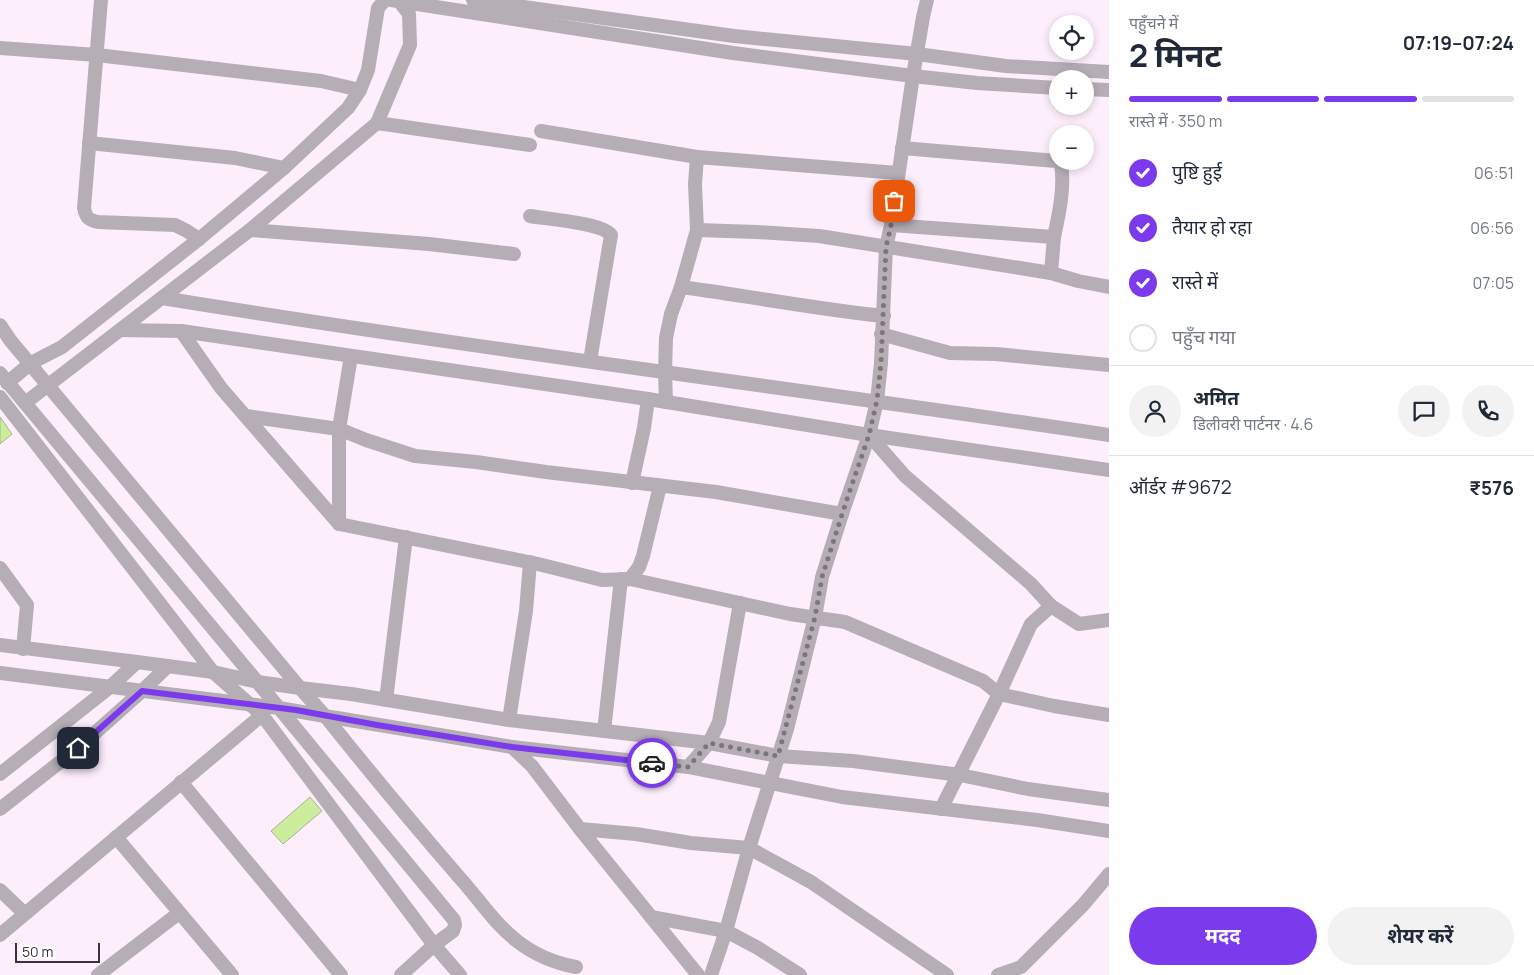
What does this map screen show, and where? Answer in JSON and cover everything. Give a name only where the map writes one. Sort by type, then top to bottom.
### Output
[{"type":"street","points":[[101,0],[84,208],[86,216],[90,220],[175,225],[187,230],[199,239]]},
{"type":"street","points":[[385,0],[378,8],[368,70],[360,90],[348,108],[284,168],[199,239],[62,347],[4,378],[454,920],[454,931],[434,945],[401,975]]},
{"type":"street","points":[[397,0],[733,53],[977,83],[1049,87]]},
{"type":"street","points":[[25,403],[250,230],[377,123],[410,45],[409,14],[397,0]]},
{"type":"street","points":[[473,0],[734,36],[917,54],[1006,66],[1109,72]]},
{"type":"street","points":[[711,975],[778,756],[815,617],[822,577],[869,435],[877,400],[884,316],[886,247],[891,225],[913,76],[928,0]]},
{"type":"street","points":[[0,48],[97,55],[321,81],[360,90]]},
{"type":"street","points":[[1094,89],[1109,90]]},
{"type":"street","points":[[377,123],[530,144]]},
{"type":"street","points":[[541,131],[697,157],[898,173]]},
{"type":"street","points":[[89,143],[226,157],[284,168]]},
{"type":"street","points":[[902,148],[1056,161],[1060,164],[1062,171],[1059,210],[1054,237],[1051,272]]},
{"type":"street","points":[[666,402],[666,338],[669,322],[697,230],[695,184],[697,157]]},
{"type":"street","points":[[530,216],[594,226],[607,230],[610,234],[590,361]]},
{"type":"street","points":[[891,225],[1054,237]]},
{"type":"street","points":[[250,230],[428,244],[514,254]]},
{"type":"street","points":[[697,230],[818,236],[1051,272],[1078,282],[1109,286]]},
{"type":"street","points":[[681,287],[800,306],[884,316]]},
{"type":"street","points":[[162,298],[423,338],[877,400],[1109,435]]},
{"type":"street","points":[[0,326],[325,716],[388,796],[496,921],[517,941],[535,953],[559,964],[576,967]]},
{"type":"street","points":[[120,330],[181,331],[648,399],[869,435],[1109,470]]},
{"type":"street","points":[[181,331],[221,388],[340,524],[530,562],[602,580],[625,579],[790,614],[845,622],[982,681],[999,694],[1109,715]]},
{"type":"street","points":[[881,334],[950,353],[996,354],[1109,365]]},
{"type":"street","points":[[340,524],[339,429],[351,356]]},
{"type":"street","points":[[0,397],[213,672],[262,715],[434,945],[460,975]]},
{"type":"street","points":[[632,482],[644,428],[648,399]]},
{"type":"street","points":[[246,416],[339,429],[415,456],[716,492],[842,514]]},
{"type":"street","points":[[869,435],[905,476],[1030,584],[1051,606],[1079,624],[1109,620]]},
{"type":"street","points":[[604,731],[625,579],[639,566],[643,556],[660,486]]},
{"type":"street","points":[[386,700],[406,537]]},
{"type":"street","points":[[509,720],[526,611],[530,562]]},
{"type":"street","points":[[0,568],[27,605],[24,649]]},
{"type":"street","points":[[688,767],[709,743],[719,722],[740,603]]},
{"type":"street","points":[[941,809],[960,775],[1031,624],[1051,606]]},
{"type":"street","points":[[0,646],[213,672],[258,682],[351,694],[509,720],[709,743],[778,756],[853,761],[960,775],[1028,789],[1109,800]]},
{"type":"street","points":[[0,774],[110,687],[136,662]]},
{"type":"street","points":[[0,809],[78,748],[168,666]]},
{"type":"street","points":[[0,674],[279,708],[512,747],[688,767],[769,781],[842,797],[1037,820],[1109,831]]},
{"type":"street","points":[[0,935],[262,715]]},
{"type":"street","points":[[512,747],[532,766],[580,829],[698,975]]},
{"type":"street","points":[[181,782],[341,975]]},
{"type":"street","points":[[580,829],[636,834],[691,843],[749,848],[811,882],[947,975]]},
{"type":"street","points":[[116,838],[232,975]]},
{"type":"street","points":[[998,975],[1021,966],[1083,905],[1109,874]]},
{"type":"street","points":[[0,890],[24,913]]},
{"type":"street","points":[[98,975],[179,913]]},
{"type":"street","points":[[651,917],[726,931],[758,948],[800,975]]},
{"type":"building","points":[[0,417],[12,434],[0,444]]},
{"type":"building","points":[[310,797],[322,811],[283,844],[271,831]]},
{"type":"way so far","points":[[652,763],[688,767],[709,743],[778,756],[815,617],[822,577],[869,435],[877,400],[884,316],[886,247],[894,201]]},
{"type":"route","points":[[78,748],[142,691],[296,710],[512,747],[652,763]]}]
